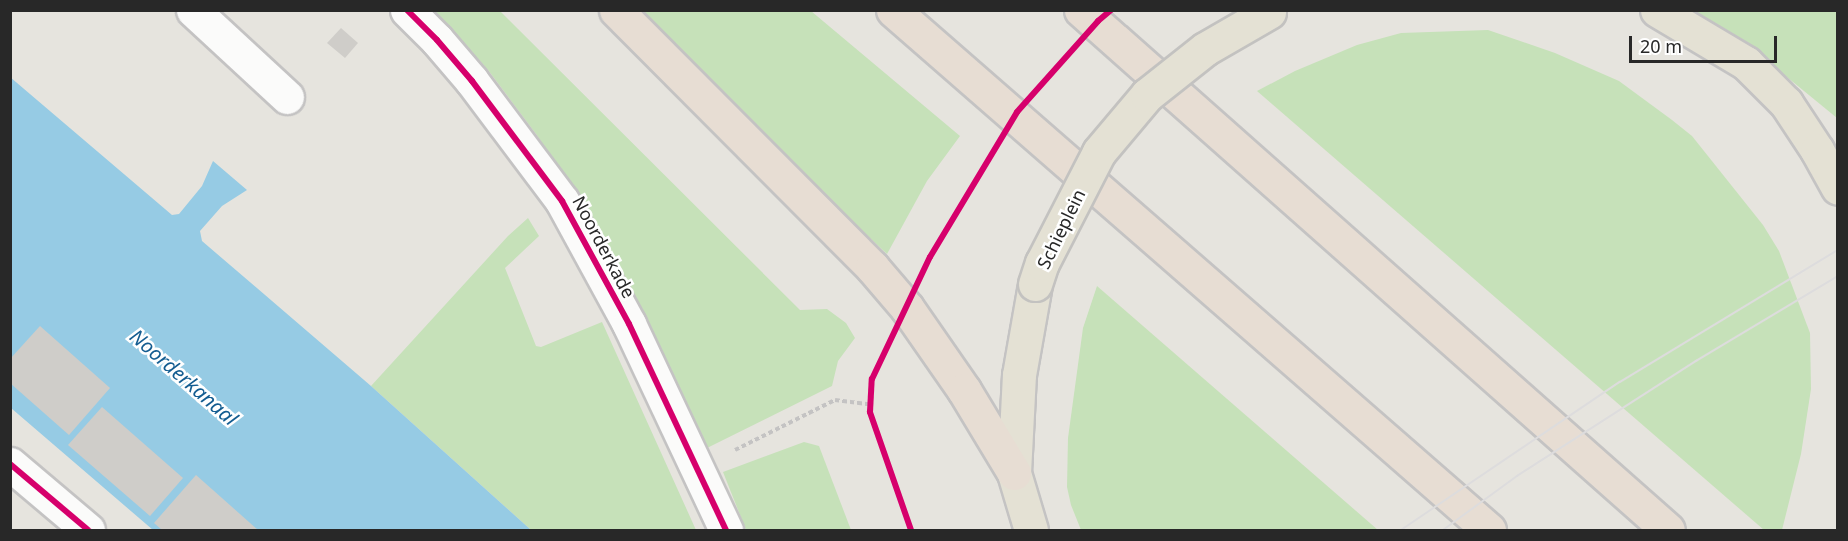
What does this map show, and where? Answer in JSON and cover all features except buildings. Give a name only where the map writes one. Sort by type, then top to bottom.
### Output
[{"type":"highway","points":[[616,10],[873,267],[907,308],[964,390],[1014,473]]},
{"type":"highway","points":[[893,10],[1489,531]]},
{"type":"highway","points":[[1081,10],[1668,531]]},
{"type":"main road","points":[[1657,10],[1746,63],[1786,103],[1817,150],[1838,188]]},
{"type":"main road","name":"Schieplein","points":[[1029,529],[1014,473],[1019,375],[1035,284],[1042,263],[1099,152],[1147,95],[1205,49],[1271,11]]},
{"type":"street","points":[[193,10],[287,97]]},
{"type":"street","name":"Noorderkade","points":[[406,10],[437,40],[479,88],[562,201],[628,324],[726,531]]},
{"type":"street","points":[[10,464],[88,531]]},
{"type":"path","points":[[869,396],[870,412]]},
{"type":"path","points":[[752,441],[835,400],[869,404]]},
{"type":"green space","points":[[435,11],[500,11],[800,310],[827,309],[846,323],[855,338],[838,361],[832,386],[703,450],[615,259],[593,219],[536,134],[488,70]]},
{"type":"green space","points":[[634,11],[811,11],[960,136],[927,181],[887,254],[728,105]]},
{"type":"green space","points":[[1692,11],[1837,11],[1837,118],[1754,50]]},
{"type":"green space","points":[[1488,30],[1555,53],[1619,81],[1672,120],[1692,136],[1763,225],[1779,251],[1810,333],[1811,389],[1801,454],[1782,530],[1764,530],[1257,91],[1295,71],[1357,45],[1401,33]]},
{"type":"green space","points":[[528,218],[539,236],[505,268],[536,346],[541,347],[602,322],[696,530],[531,530],[371,386],[508,236]]},
{"type":"green space","points":[[1097,286],[1378,530],[1081,530],[1067,487],[1068,438],[1083,328]]},
{"type":"green space","points":[[804,442],[819,446],[851,530],[746,530],[723,472]]},
{"type":"water","name":"Noorderkanaal","points":[[10,77],[172,215],[179,214],[202,186],[213,161],[247,190],[222,206],[200,231],[202,241],[371,386],[531,530],[153,530],[11,408]]},
{"type":"tram line","points":[[1401,530],[1620,382],[1838,250]]},
{"type":"tram line","points":[[1443,530],[1517,476],[1696,361],[1838,276]]},
{"type":"cycle path","points":[[407,10],[437,40],[472,81],[562,201],[629,324],[726,530]]},
{"type":"cycle path","points":[[911,530],[870,412],[872,379],[930,257],[1017,112],[1098,21],[1111,10]]},
{"type":"cycle path","points":[[10,464],[88,530]]}]
